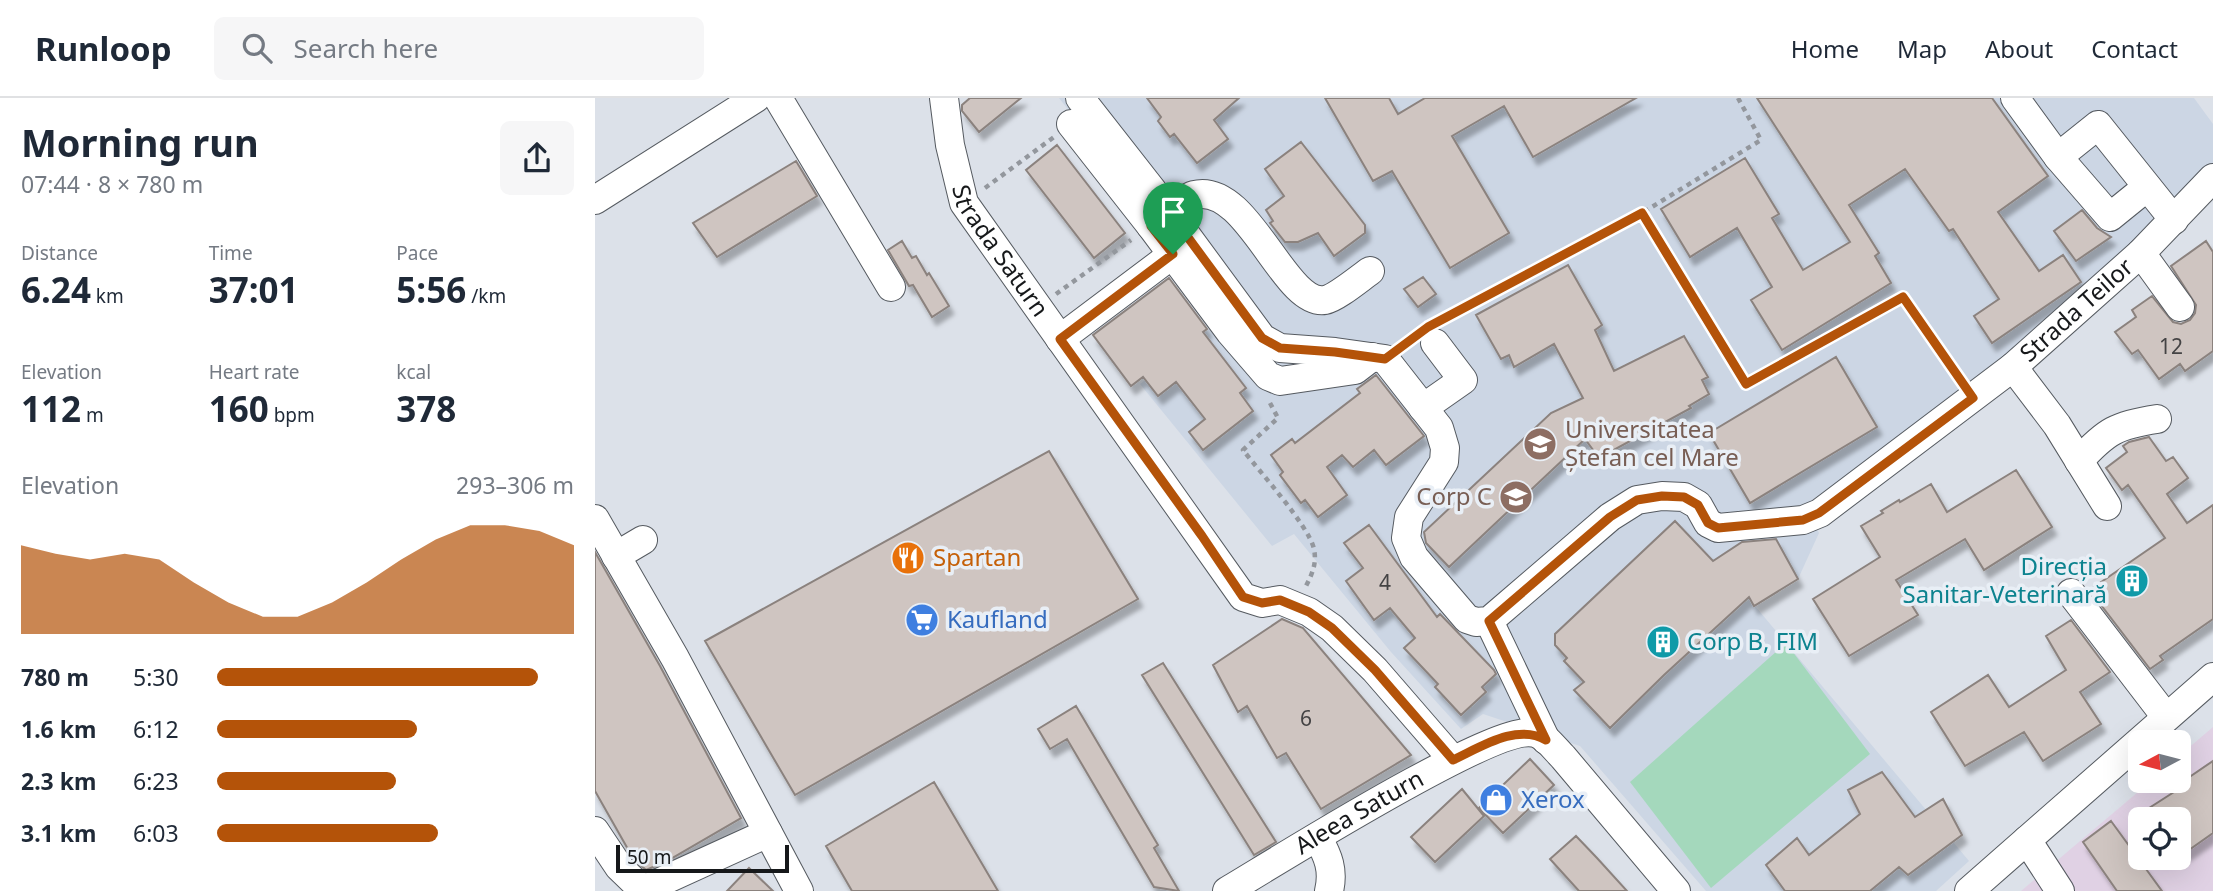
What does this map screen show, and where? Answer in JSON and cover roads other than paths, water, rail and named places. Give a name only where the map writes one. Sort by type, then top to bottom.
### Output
[{"type":"street","points":[[595,200],[724,106],[756,98]]},
{"type":"street","points":[[778,98],[891,287]]},
{"type":"street","name":"Strada Saturn","points":[[944,98],[950,145],[964,203],[1243,597],[1262,603],[1280,600],[1309,612],[1332,628],[1375,670],[1453,760]]},
{"type":"street","points":[[2015,98],[2058,157],[2110,217],[2147,187]]},
{"type":"street","points":[[1075,111],[1160,220],[1262,338],[1280,348],[1385,359],[1439,428],[1445,448],[1444,462],[1409,517],[1406,538],[1414,557],[1467,619],[1482,622],[1546,740],[1676,891]]},
{"type":"street","points":[[2058,157],[2098,125],[2174,220]]},
{"type":"street","name":"Strada Teilor","points":[[1482,622],[1610,517],[1637,500],[1662,496],[1684,497],[1698,505],[1708,523],[1718,528],[1803,520],[1819,513],[2013,367],[2141,253],[2213,178]]},
{"type":"street","points":[[1160,220],[1192,195],[1206,194],[1228,201],[1299,288],[1315,299],[1326,300],[1370,271]]},
{"type":"street","points":[[1160,220],[1173,254],[1230,332],[1268,376],[1280,381],[1355,370],[1373,356]]},
{"type":"street","name":"Strada Teilor","points":[[2141,253],[2180,307]]},
{"type":"street","points":[[1060,339],[1173,254]]},
{"type":"street","points":[[1423,408],[1463,380],[1437,332]]},
{"type":"street","name":"Strada Teilor","points":[[2013,367],[2057,425],[2107,506]]},
{"type":"street","points":[[2078,461],[2100,437],[2127,424],[2157,419]]},
{"type":"street","points":[[595,519],[675,658],[799,891]]},
{"type":"street","points":[[616,556],[643,540]]},
{"type":"street","points":[[2071,593],[2166,718]]},
{"type":"street","points":[[1969,891],[2213,677]]},
{"type":"street","name":"Aleea Saturn","points":[[1227,891],[1453,760],[1517,734],[1534,733],[1546,740]]},
{"type":"street","points":[[595,831],[618,867],[644,891],[768,833]]},
{"type":"street","points":[[1318,838],[1332,872],[1329,891]]},
{"type":"street","points":[[2027,840],[2060,891]]},
{"type":"place","name":"Universitatea Ștefan cel Mare","points":[[1540,444]]},
{"type":"place","name":"Corp C","points":[[1516,497]]},
{"type":"place","name":"Spartan","points":[[908,558]]},
{"type":"place","name":"Direcția Sanitar-Veterinară","points":[[2132,581]]},
{"type":"place","name":"Kaufland","points":[[922,620]]},
{"type":"place","name":"Corp B, FIM","points":[[1663,642]]},
{"type":"place","name":"Xerox","points":[[1496,800]]}]
